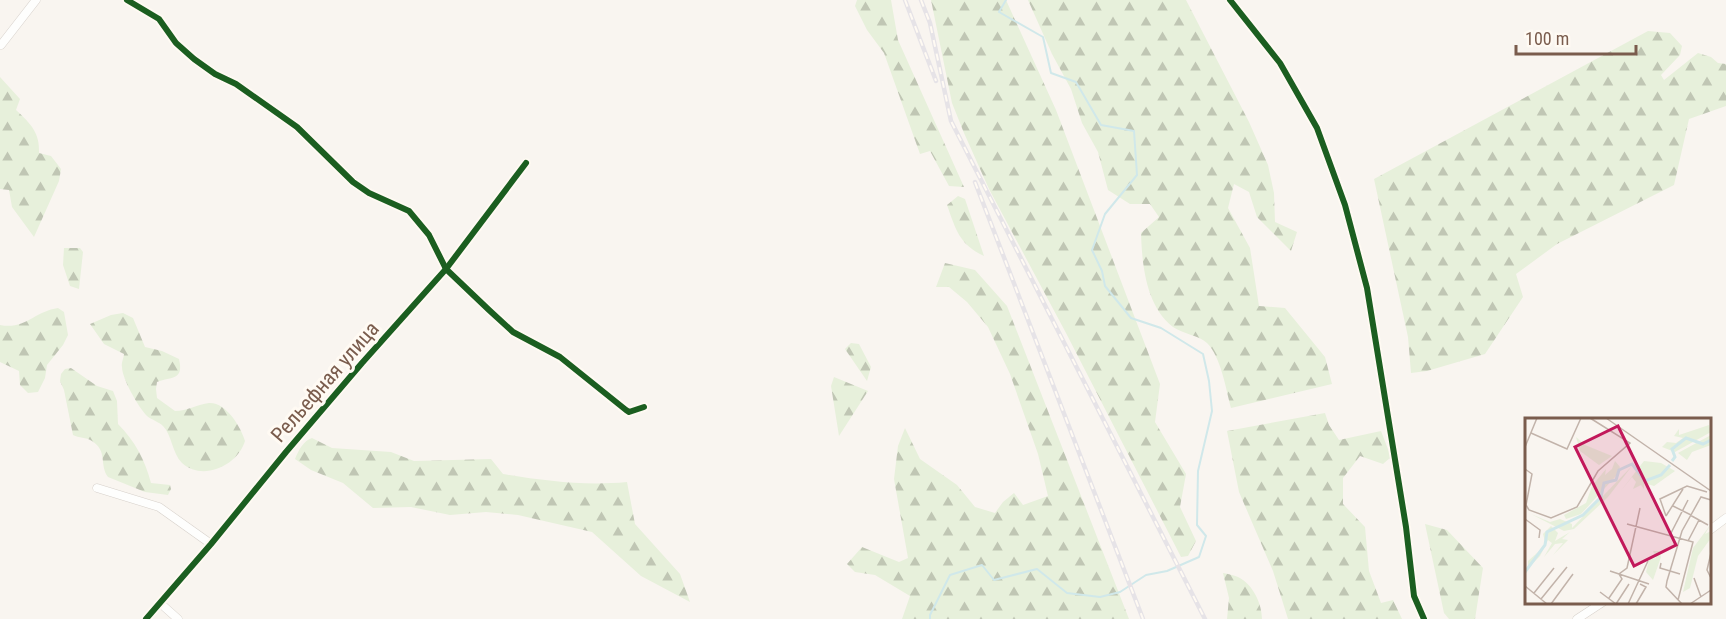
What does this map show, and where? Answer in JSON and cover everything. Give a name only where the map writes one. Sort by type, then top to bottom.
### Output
[{"type":"street","points":[[1,45],[36,0]]},
{"type":"street","points":[[128,0],[159,19],[176,43],[194,59],[215,74],[236,84],[297,126],[353,182],[369,193],[409,211],[429,235],[446,269],[513,332],[560,357],[629,412],[644,407]]},
{"type":"street","points":[[1230,0],[1280,63],[1317,128],[1344,205],[1367,288],[1406,527],[1414,596],[1424,619]]},
{"type":"street","name":"Рельефная улица","points":[[146,619],[294,443],[446,269],[526,163]]},
{"type":"street","points":[[97,488],[159,507],[211,544]]},
{"type":"street","points":[[1711,529],[1726,518]]},
{"type":"street","points":[[160,603],[178,619]]},
{"type":"street","points":[[1576,619],[1601,604]]},
{"type":"green space","points":[[857,0],[891,0],[898,40],[964,187],[949,186],[930,151],[920,154],[884,53],[867,30],[855,6]]},
{"type":"green space","points":[[931,0],[1006,0],[1056,110],[1160,384],[1155,422],[1186,474],[1180,507],[1196,541],[1188,556],[1181,557],[989,189],[952,103]]},
{"type":"green space","points":[[1028,0],[1186,0],[1249,122],[1268,165],[1274,193],[1275,222],[1297,232],[1291,251],[1257,217],[1249,192],[1234,184],[1228,208],[1250,248],[1259,306],[1285,308],[1325,357],[1332,384],[1231,408],[1222,374],[1212,349],[1203,340],[1173,327],[1164,318],[1151,296],[1144,271],[1141,233],[1159,217],[1150,204],[1130,204],[1108,190],[1098,152],[1082,123],[1071,89],[1052,54]]},
{"type":"green space","points":[[1648,31],[1670,33],[1682,46],[1680,55],[1661,75],[1664,80],[1698,53],[1711,57],[1718,63],[1726,64],[1726,106],[1689,119],[1674,185],[1557,244],[1516,274],[1523,297],[1485,354],[1427,371],[1411,373],[1408,337],[1374,179]]},
{"type":"green space","points":[[0,77],[20,99],[16,110],[34,129],[39,153],[51,156],[61,169],[59,181],[34,237],[12,207],[9,190],[0,189]]},
{"type":"green space","points":[[958,196],[965,199],[984,256],[969,246],[956,229],[947,205]]},
{"type":"green space","points":[[64,248],[80,248],[83,252],[79,289],[70,286],[63,265]]},
{"type":"green space","points":[[945,263],[975,270],[1007,306],[1129,619],[902,619],[910,596],[875,575],[855,572],[847,564],[862,547],[899,562],[908,558],[894,479],[898,446],[905,428],[920,459],[957,485],[975,507],[995,513],[1014,493],[1023,505],[1048,496],[1038,454],[1010,374],[988,327],[967,302],[949,287],[936,287]]},
{"type":"green space","points":[[58,308],[64,312],[68,335],[47,365],[45,378],[38,392],[28,393],[20,385],[19,371],[0,362],[0,325],[23,323]]},
{"type":"green space","points":[[123,313],[133,318],[145,347],[162,351],[179,359],[178,374],[157,382],[157,398],[175,411],[209,403],[221,407],[232,416],[245,441],[241,450],[228,464],[209,471],[200,471],[182,463],[163,426],[147,416],[140,407],[123,372],[124,354],[104,344],[90,324],[111,315]]},
{"type":"green space","points":[[851,343],[859,344],[871,367],[867,381],[845,349]]},
{"type":"green space","points":[[71,368],[97,386],[113,391],[117,401],[118,424],[139,451],[151,483],[170,485],[168,495],[145,492],[108,477],[102,454],[97,445],[90,440],[73,435],[60,381],[65,369]]},
{"type":"green space","points":[[834,377],[868,391],[839,436],[831,386]]},
{"type":"green space","points":[[1325,413],[1329,425],[1339,440],[1381,431],[1391,457],[1383,464],[1360,456],[1343,478],[1343,504],[1365,527],[1369,571],[1381,603],[1393,600],[1402,619],[1288,619],[1273,571],[1239,492],[1227,431]]},
{"type":"green space","points":[[312,438],[332,448],[391,452],[414,461],[491,459],[503,474],[534,479],[580,483],[627,482],[635,524],[680,574],[690,602],[641,576],[592,532],[518,515],[486,512],[450,515],[411,507],[373,508],[343,483],[311,470],[295,459],[304,443]]},
{"type":"green space","points":[[1425,524],[1447,530],[1483,568],[1475,619],[1449,619],[1444,613]]},
{"type":"green space","points":[[1223,573],[1238,577],[1248,584],[1258,601],[1262,619],[1227,619],[1229,598]]},
{"type":"waterway","points":[[930,619],[950,575],[982,565],[994,580],[1037,569],[1067,593],[1100,597],[1120,592],[1146,575],[1167,571],[1199,557],[1206,536],[1197,525],[1198,471],[1212,411],[1203,354],[1161,328],[1131,318],[1105,286],[1102,271],[1092,250],[1105,214],[1137,175],[1134,131],[1101,125],[1076,82],[1051,73],[1043,37],[999,12],[1006,0]]},
{"type":"railway","points":[[905,0],[936,81]]},
{"type":"railway","points":[[921,0],[930,23],[951,121],[1205,619]]},
{"type":"railway","points":[[975,182],[1143,619]]},
{"type":"cycle path","points":[[127,0],[159,19],[176,43],[194,59],[215,74],[236,84],[297,127],[353,182],[369,193],[409,211],[429,235],[446,269],[513,332],[560,357],[629,412],[644,407]]},
{"type":"cycle path","points":[[1230,0],[1280,63],[1317,128],[1345,205],[1367,288],[1406,527],[1414,596],[1424,619]]},
{"type":"cycle path","points":[[146,619],[362,363],[446,269],[526,163]]}]
